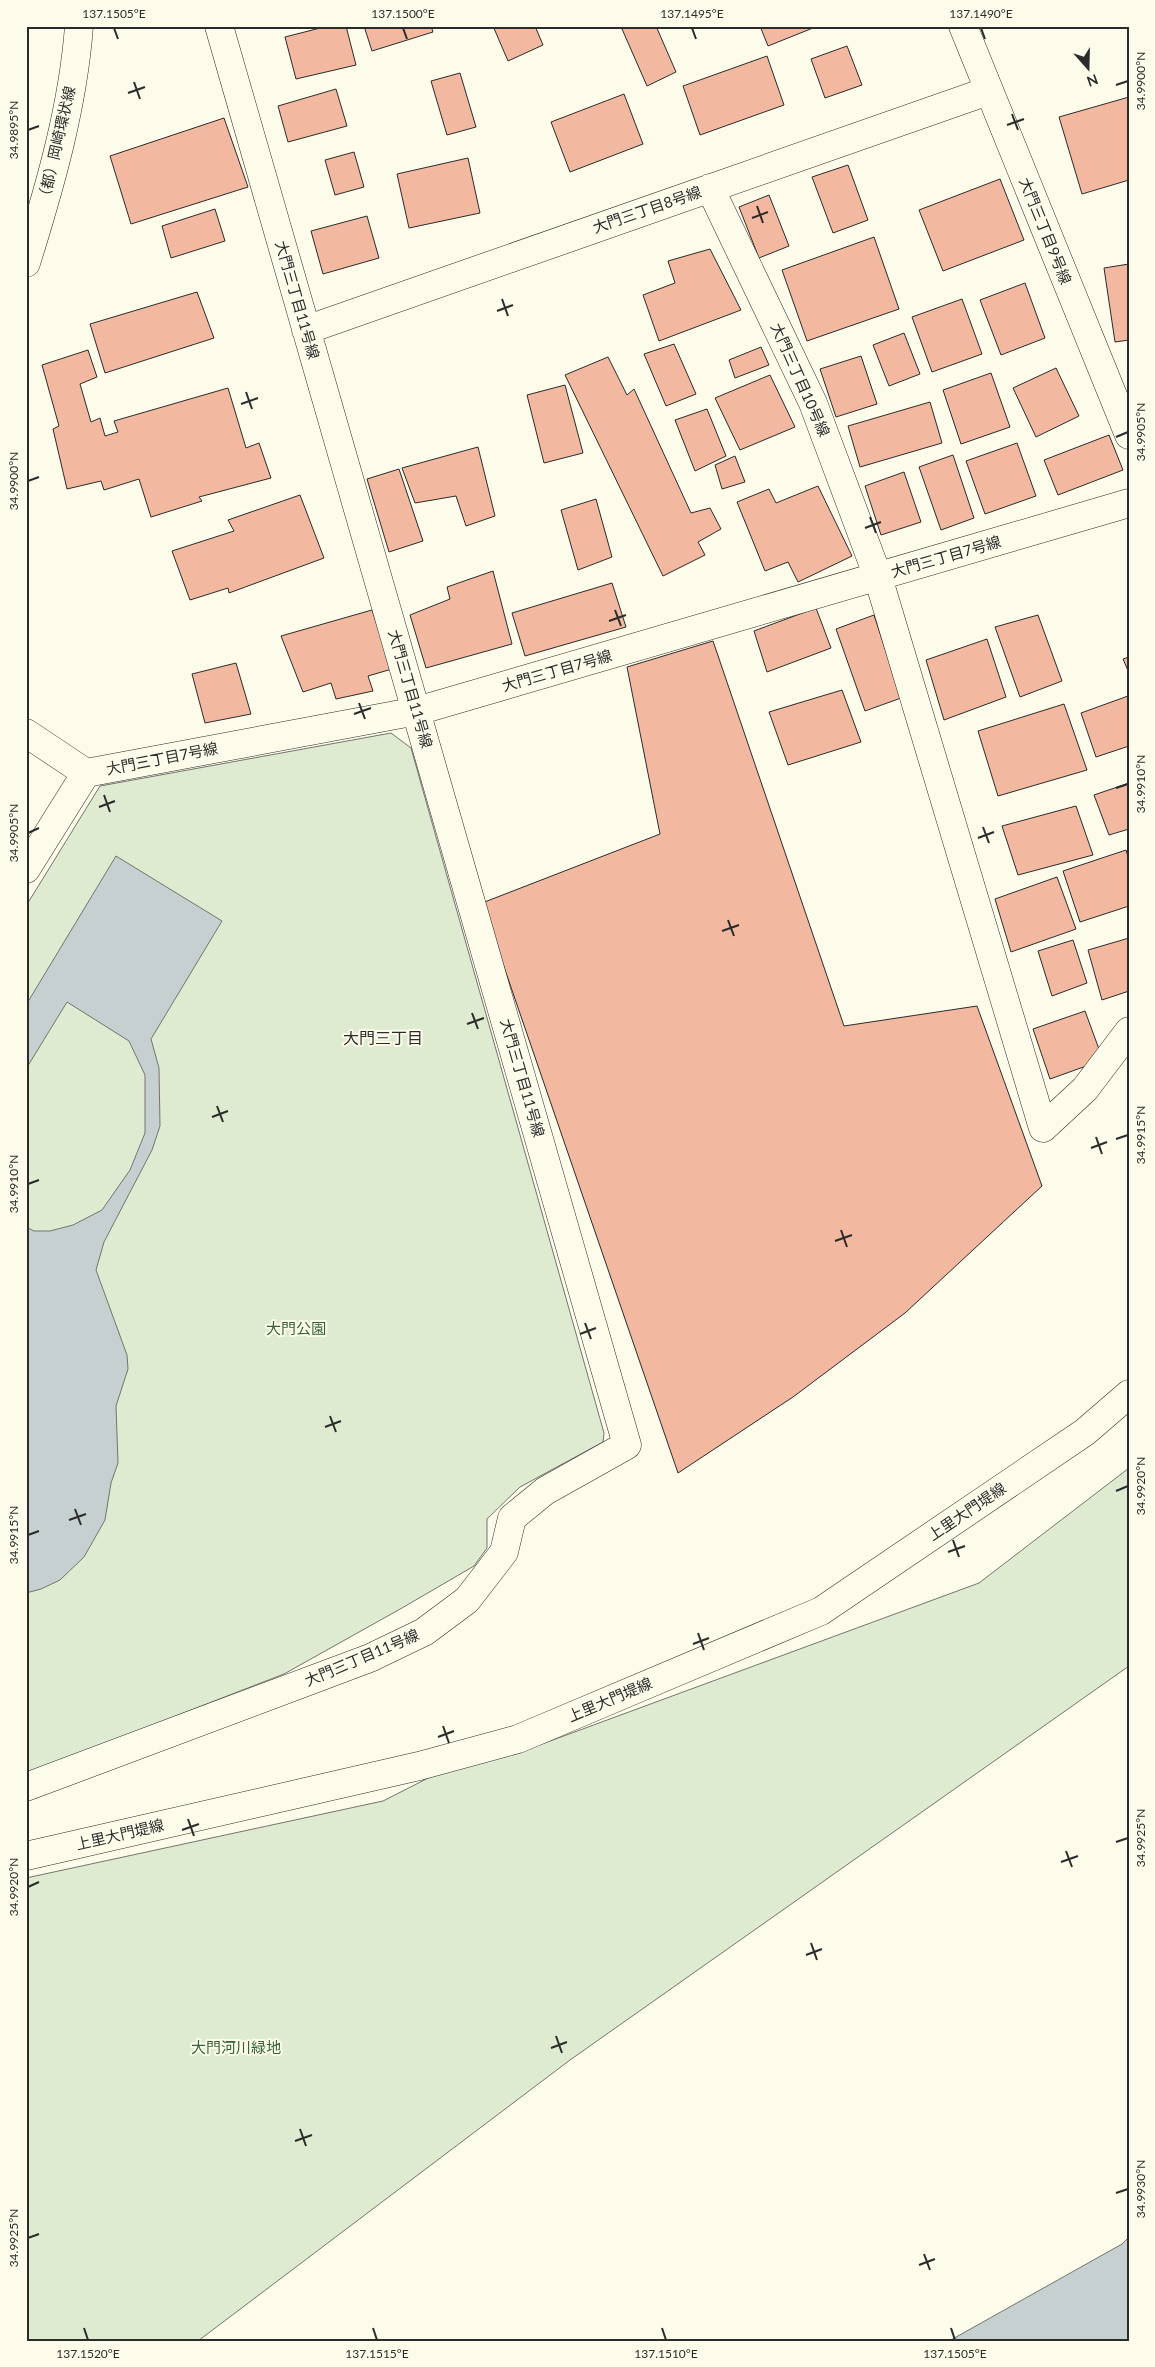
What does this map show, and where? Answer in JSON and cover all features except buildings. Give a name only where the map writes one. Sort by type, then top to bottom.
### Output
[{"type":"street","name":"（都）岡崎環状線","points":[[26,263],[52,180],[77,54],[79,26]]},
{"type":"street","name":"大門三丁目11号線","points":[[26,1787],[370,1658],[424,1632],[468,1600],[504,1552],[512,1518],[545,1491],[627,1445],[219,26]]},
{"type":"street","name":"大門三丁目9号線","points":[[962,26],[1129,434]]},
{"type":"street","name":"大門三丁目8号線","points":[[306,330],[988,91]]},
{"type":"street","name":"大門三丁目10号線","points":[[710,188],[813,403],[878,577],[1044,1128],[1085,1089],[1129,1031]]},
{"type":"street","name":"大門三丁目7号線","points":[[26,869],[86,773],[417,711],[1129,503]]},
{"type":"street","points":[[26,733],[86,773]]},
{"type":"street","name":"上里大門堤線","points":[[26,1856],[419,1766],[518,1739],[821,1611],[1084,1432],[1129,1394]]},
{"type":"green space","name":"大門公園","points":[[391,733],[411,748],[604,1433],[603,1442],[520,1487],[487,1519],[487,1548],[474,1566],[402,1608],[284,1674],[26,1774],[26,906],[100,786]]},
{"type":"green space","name":"大門河川緑地","points":[[1129,1468],[1129,1666],[570,2060],[198,2341],[26,2341],[26,1878],[383,1801],[442,1771],[523,1751],[979,1583]]},
{"type":"shaded area","points":[[116,856],[222,921],[151,1039],[159,1068],[160,1126],[152,1150],[104,1242],[96,1270],[127,1355],[128,1369],[116,1406],[118,1463],[111,1483],[105,1520],[84,1557],[60,1580],[41,1589],[26,1593],[26,1227],[34,1231],[50,1231],[73,1225],[102,1210],[130,1170],[145,1133],[145,1075],[129,1041],[67,1002],[26,1069],[26,1005]]},
{"type":"shaded area","points":[[1129,2237],[1129,2341],[949,2341],[1122,2244]]},
{"type":"district","name":"大門三丁目","points":[[383,1038]]}]
